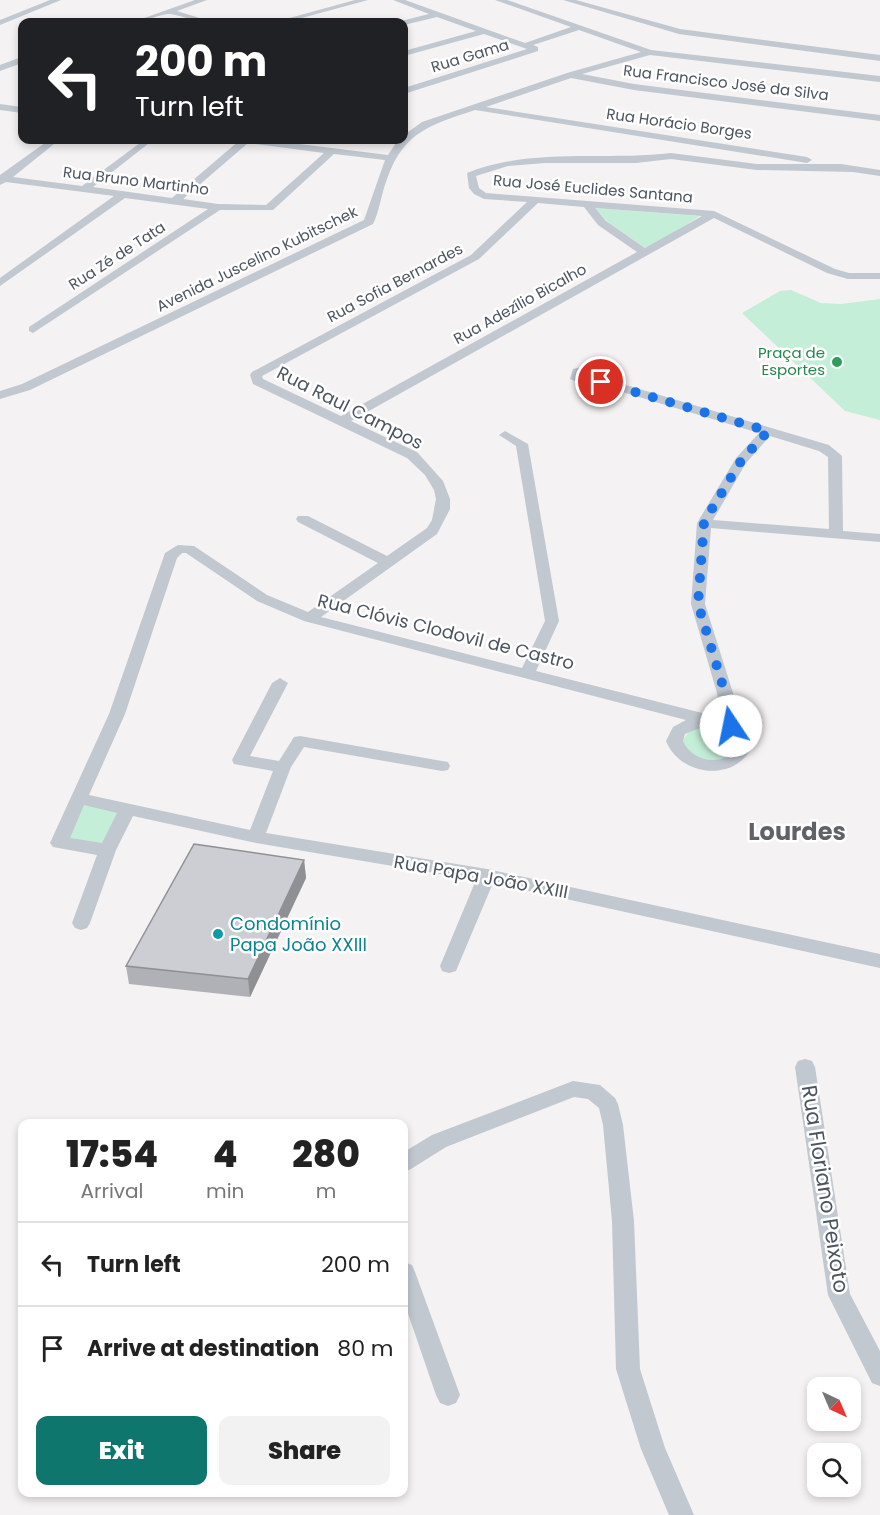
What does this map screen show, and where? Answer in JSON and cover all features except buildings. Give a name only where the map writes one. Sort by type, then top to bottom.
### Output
[{"type":"street","points":[[0,23],[57,0]]},
{"type":"street","points":[[150,18],[203,0]]},
{"type":"street","points":[[294,18],[364,0]]},
{"type":"street","points":[[397,0],[526,45],[577,28]]},
{"type":"street","points":[[500,0],[650,52],[718,49],[880,58]]},
{"type":"street","points":[[567,0],[669,28],[718,49],[880,79]]},
{"type":"street","points":[[170,12],[190,18]]},
{"type":"street","points":[[408,22],[435,15]]},
{"type":"street","points":[[408,53],[485,31]]},
{"type":"street","name":"Rua Gama","points":[[408,90],[535,49],[526,45]]},
{"type":"street","name":"Avenida Juscelino Kubitschek","points":[[408,135],[425,124],[570,75],[650,52]]},
{"type":"street","points":[[0,68],[18,61]]},
{"type":"street","name":"Rua Francisco José da Silva","points":[[570,75],[623,86],[880,118]]},
{"type":"street","points":[[0,107],[18,108]]},
{"type":"street","name":"Rua Horácio Borges","points":[[473,108],[750,150],[786,162]]},
{"type":"street","points":[[1,180],[49,144]]},
{"type":"street","points":[[83,190],[144,144]]},
{"type":"street","points":[[176,200],[242,144]]},
{"type":"street","points":[[281,144],[389,158]]},
{"type":"street","name":"Avenida Juscelino Kubitschek","points":[[0,395],[26,387],[369,222],[389,158],[400,144]]},
{"type":"street","name":"Rua Bruno Martinho","points":[[1,180],[218,207],[269,208],[333,150]]},
{"type":"street","points":[[744,166],[759,159],[750,150]]},
{"type":"street","name":"Rua José Euclides Santana","points":[[880,173],[786,162],[744,166],[682,156],[636,160],[545,160],[498,165],[471,176],[472,187],[484,196],[714,214],[831,271],[848,276],[880,276]]},
{"type":"street","points":[[0,283],[122,195]]},
{"type":"street","name":"Rua Sofia Bernardes","points":[[256,375],[475,257],[535,201]]},
{"type":"street","points":[[586,203],[602,223],[645,253]]},
{"type":"street","name":"Rua Zé de Tata","points":[[33,329],[218,207]]},
{"type":"street","name":"Rua Adezílio Bicalho","points":[[342,421],[714,214]]},
{"type":"street","name":"Rua Raul Campos","points":[[256,375],[257,381],[412,455],[431,472],[444,499],[440,520],[432,531],[309,618]]},
{"type":"street","points":[[601,382],[824,448],[835,456],[836,535]]},
{"type":"street","points":[[731,726],[725,693],[698,604],[704,522],[741,461],[768,431]]},
{"type":"street","points":[[505,435],[522,444],[552,621],[527,674]]},
{"type":"street","points":[[303,519],[387,562]]},
{"type":"street","points":[[704,522],[880,538]]},
{"type":"street","name":"Rua Clóvis Clodovil de Castro","points":[[81,799],[117,714],[170,556],[178,549],[189,549],[262,598],[309,618],[707,720]]},
{"type":"street","points":[[280,683],[240,760],[283,767]]},
{"type":"street","points":[[707,720],[731,726],[745,739],[746,747],[743,755],[726,765],[701,764],[681,753],[676,746],[675,738],[678,731],[686,725],[707,720]]},
{"type":"street","points":[[256,837],[283,767],[300,741],[442,766]]},
{"type":"street","points":[[81,799],[59,843],[107,850]]},
{"type":"street","name":"Rua Papa João XXIII","points":[[81,799],[256,837],[487,875],[880,961]]},
{"type":"street","points":[[81,923],[107,850],[128,808]]},
{"type":"street","points":[[449,966],[487,875]]},
{"type":"street","name":"Rua Floriano Peixoto","points":[[805,1067],[839,1295],[880,1375]]},
{"type":"street","points":[[408,1161],[440,1141],[573,1089],[593,1091],[608,1104],[613,1125],[623,1221],[628,1369],[653,1449],[682,1515]]},
{"type":"street","points":[[408,1283],[448,1395]]},
{"type":"green space","points":[[594,208],[700,216],[647,249],[609,223]]},
{"type":"green space","name":"Praça de Esportes","points":[[791,290],[821,303],[841,304],[880,299],[880,420],[845,411],[742,313],[780,291]]},
{"type":"green space","points":[[707,726],[717,727],[730,733],[737,746],[732,753],[717,760],[699,758],[691,754],[683,740],[690,730]]},
{"type":"green space","points":[[83,804],[125,811],[104,846],[64,840]]},
{"type":"place","name":"Praça de Esportes","points":[[837,362]]},
{"type":"place","name":"Condomínio Papa João XXIII","points":[[218,934]]},
{"type":"district","name":"Lourdes","points":[[797,832]]},
{"type":"route","points":[[601,382],[768,431],[741,461],[704,522],[698,604],[725,693],[731,726]]}]
